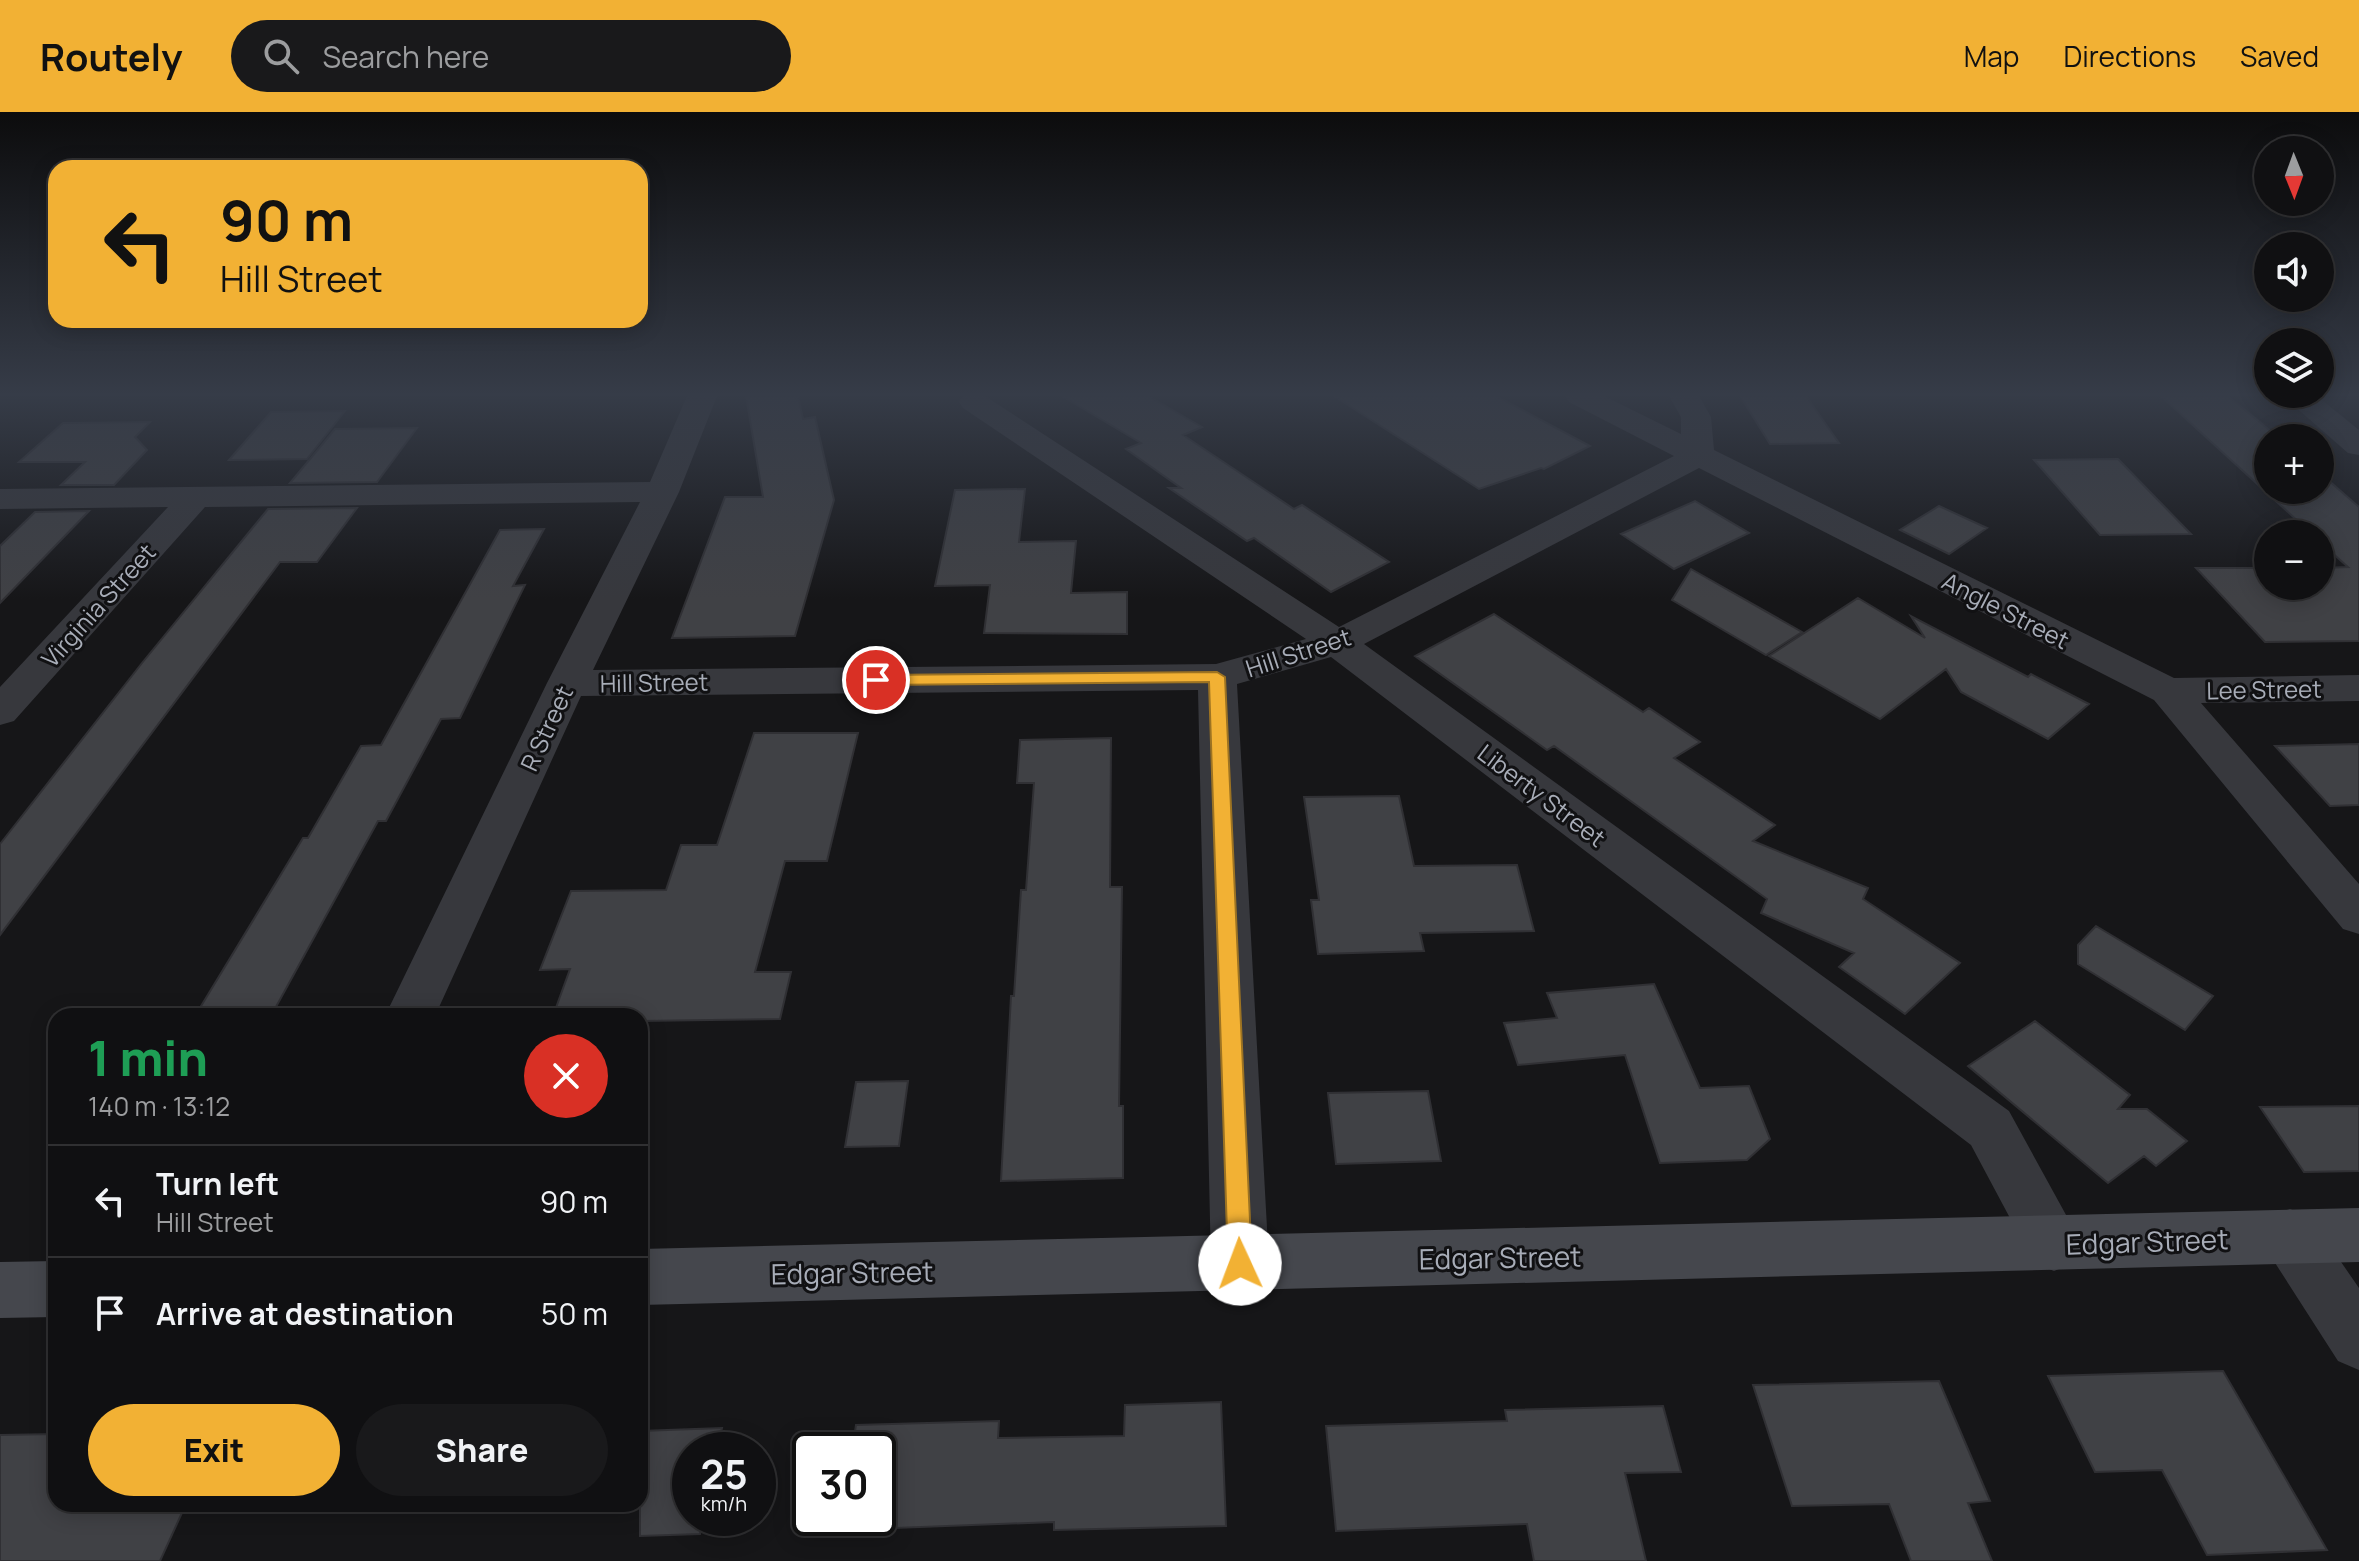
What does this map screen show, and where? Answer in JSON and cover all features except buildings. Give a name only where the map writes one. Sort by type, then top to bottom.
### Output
[{"type":"street","name":"R Street","points":[[414,1008],[674,464]]},
{"type":"street","name":"Liberty Street","points":[[1067,464],[1337,643],[1990,1128],[2054,1244]]},
{"type":"street","name":"Hill Street","points":[[567,683],[1217,677],[1337,643],[1683,464]]},
{"type":"street","name":"Angle Street","points":[[1713,464],[2168,691],[2359,916]]},
{"type":"street","points":[[0,499],[662,492]]},
{"type":"street","name":"Virginia Street","points":[[0,712],[196,497]]},
{"type":"street","points":[[1217,677],[1240,1264]]},
{"type":"street","name":"Lee Street","points":[[2168,691],[2359,688]]},
{"type":"street","name":"Edgar Street","points":[[648,1277],[2359,1235]]},
{"type":"street","points":[[2290,1236],[2359,1340]]},
{"type":"street","points":[[0,1290],[48,1289]]},
{"type":"route","points":[[876,680],[1217,677],[1240,1264]]}]
